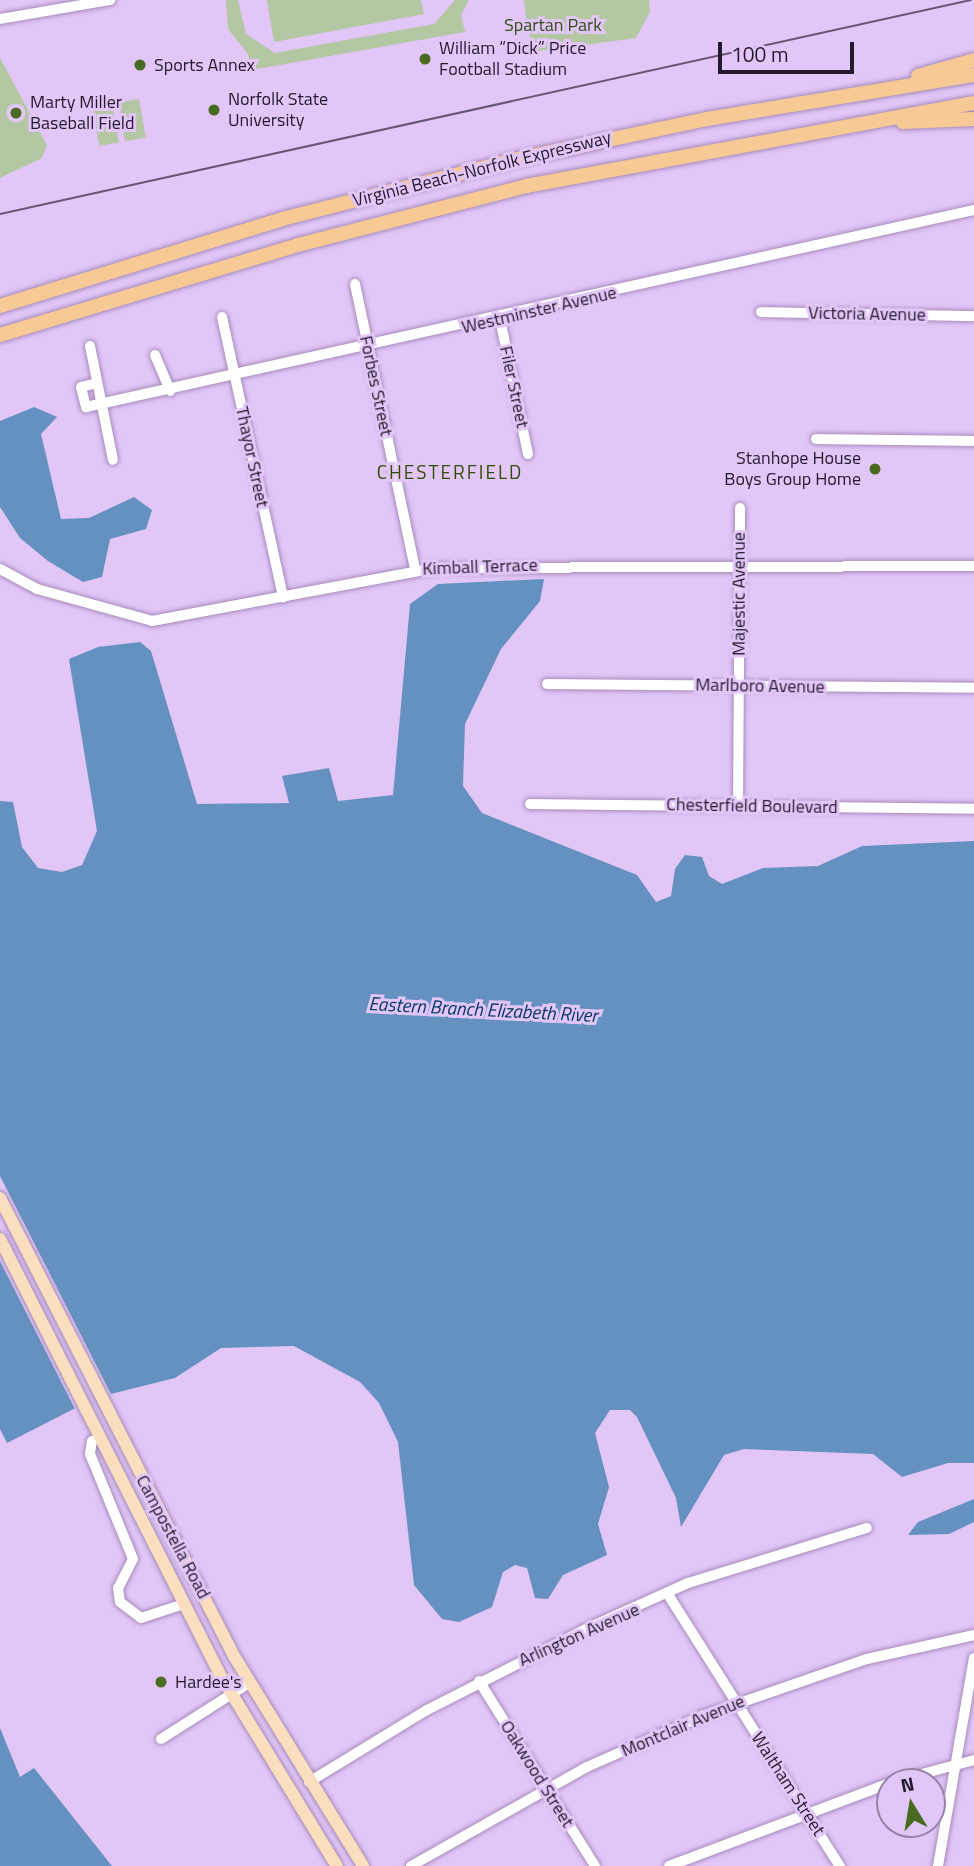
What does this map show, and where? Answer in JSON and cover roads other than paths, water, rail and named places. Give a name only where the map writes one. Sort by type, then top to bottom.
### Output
[{"type":"highway","points":[[863,92],[974,60]]},
{"type":"highway","name":"Virginia Beach-Norfolk Expressway","points":[[0,306],[282,219],[478,168],[863,92],[974,75]]},
{"type":"highway","name":"Virginia Beach-Norfolk Expressway","points":[[0,335],[459,203],[864,121],[974,103]]},
{"type":"highway","points":[[864,121],[974,119]]},
{"type":"main road","name":"Campostella Road","points":[[0,1198],[249,1683],[363,1866]]},
{"type":"main road","name":"Campostella Road","points":[[0,1239],[231,1694],[337,1866]]},
{"type":"street","points":[[0,19],[110,0]]},
{"type":"street","name":"Westminster Avenue","points":[[102,404],[500,319],[974,210]]},
{"type":"street","name":"Forbes Street","points":[[355,284],[415,569]]},
{"type":"street","name":"Victoria Avenue","points":[[761,312],[974,316]]},
{"type":"street","name":"Thayor Street","points":[[222,317],[283,597]]},
{"type":"street","name":"Filer Street","points":[[500,319],[528,454]]},
{"type":"street","points":[[90,346],[113,460]]},
{"type":"street","points":[[155,355],[170,391]]},
{"type":"street","points":[[97,383],[81,387],[79,398],[86,407],[102,404]]},
{"type":"street","points":[[816,439],[974,441]]},
{"type":"street","name":"Majestic Avenue","points":[[738,805],[740,508]]},
{"type":"street","name":"Kimball Terrace","points":[[0,569],[37,589],[152,621],[415,569],[739,564],[974,566]]},
{"type":"street","name":"Marlboro Avenue","points":[[547,684],[974,688]]},
{"type":"street","name":"Chesterfield Boulevard","points":[[530,804],[974,809]]},
{"type":"street","points":[[92,1441],[90,1454],[133,1559],[118,1588],[120,1602],[141,1618],[184,1605]]},
{"type":"street","name":"Arlington Avenue","points":[[309,1782],[479,1681],[761,1558],[867,1528]]},
{"type":"street","name":"Waltham Street","points":[[669,1596],[840,1866]]},
{"type":"street","name":"Montclair Avenue","points":[[411,1866],[547,1788],[737,1703],[900,1649],[974,1635]]},
{"type":"street","points":[[938,1866],[951,1765],[974,1658]]},
{"type":"street","name":"Oakwood Street","points":[[479,1681],[596,1866]]},
{"type":"street","points":[[161,1739],[249,1683]]},
{"type":"street","points":[[940,1768],[974,1760]]},
{"type":"street","points":[[670,1866],[806,1811],[876,1787]]},
{"type":"water","points":[[34,407],[57,417],[41,434],[61,519],[89,518],[134,497],[152,510],[146,529],[110,539],[102,577],[83,582],[48,561],[20,538],[0,507],[0,421]]},
{"type":"water","name":"Eastern Branch Elizabeth River","points":[[544,579],[540,601],[501,649],[465,724],[463,786],[482,813],[637,875],[656,902],[671,896],[675,869],[685,855],[702,857],[709,876],[722,884],[763,868],[818,866],[862,846],[974,841],[974,1463],[948,1463],[902,1477],[873,1454],[744,1449],[724,1455],[681,1527],[676,1498],[637,1417],[630,1410],[610,1410],[595,1433],[609,1487],[598,1524],[607,1555],[563,1575],[548,1599],[535,1598],[527,1568],[515,1565],[503,1572],[492,1607],[459,1622],[442,1619],[414,1585],[398,1442],[379,1403],[360,1382],[294,1346],[221,1348],[175,1378],[95,1398],[7,1443],[0,1429],[0,801],[13,802],[22,847],[38,868],[62,872],[82,865],[97,831],[69,659],[98,647],[140,642],[151,651],[197,804],[289,803],[282,776],[329,768],[338,801],[393,795],[410,604],[438,584]]},
{"type":"water","points":[[974,1499],[974,1522],[949,1534],[908,1535],[918,1522]]},
{"type":"water","points":[[0,1728],[20,1777],[34,1768],[112,1866],[0,1866]]},
{"type":"tram line","points":[[0,214],[971,0]]},
{"type":"place","name":"William “Dick” Price Football Stadium","points":[[425,59]]},
{"type":"place","name":"Sports Annex","points":[[140,65]]},
{"type":"place","name":"Norfolk State University","points":[[214,110]]},
{"type":"place","name":"Marty Miller Baseball Field","points":[[16,113]]},
{"type":"place","name":"Stanhope House Boys Group Home","points":[[875,469]]},
{"type":"place","name":"Hardee's","points":[[161,1682]]},
{"type":"district","name":"CHESTERFIELD","points":[[450,472]]},
{"type":"park label","name":"Spartan Park","points":[[553,25]]}]
